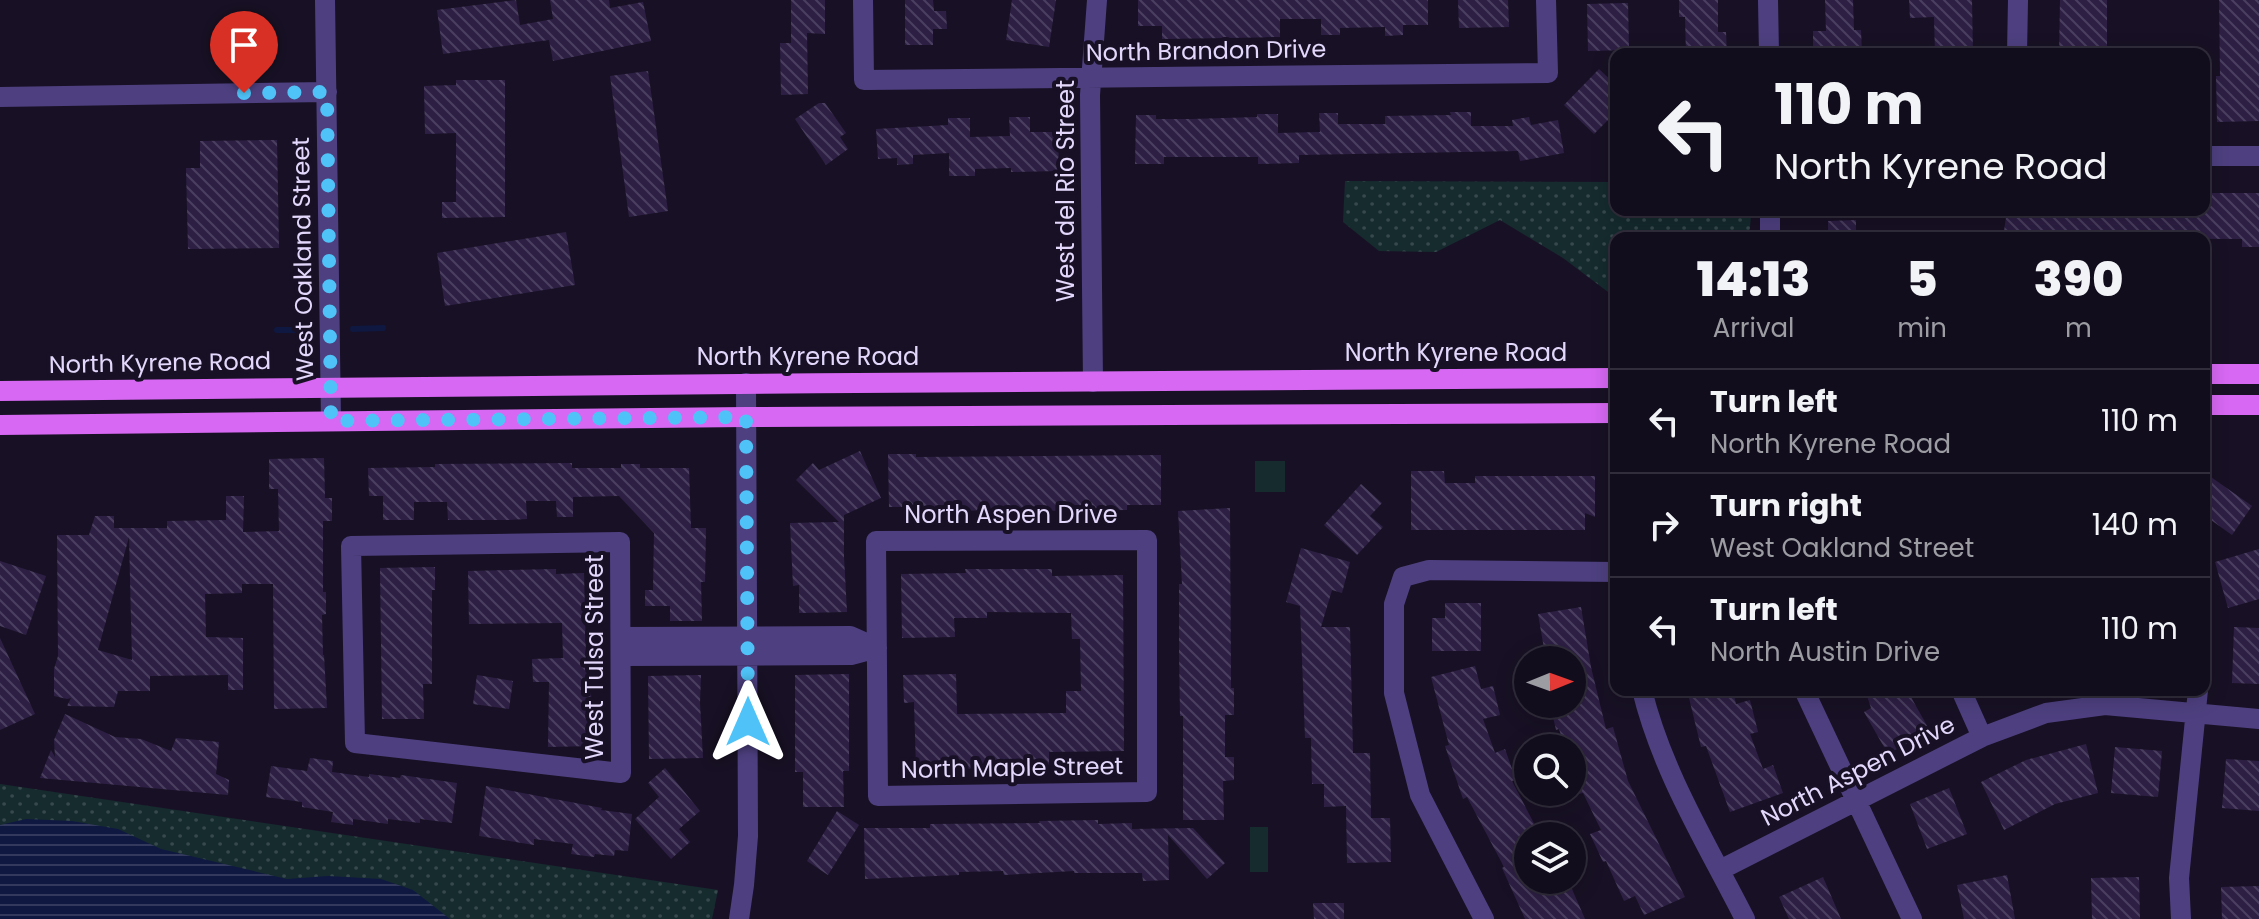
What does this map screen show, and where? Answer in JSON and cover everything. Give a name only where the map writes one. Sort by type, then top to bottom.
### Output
[{"type":"main road","points":[[2210,374],[2259,374]]},
{"type":"main road","name":"North Kyrene Road","points":[[0,391],[1610,378]]},
{"type":"main road","points":[[2210,405],[2259,405]]},
{"type":"main road","points":[[0,425],[746,417],[1610,413]]},
{"type":"street","name":"West Oakland Street","points":[[325,0],[331,421]]},
{"type":"street","name":"North Brandon Drive","points":[[863,0],[864,80],[1548,73],[1546,0]]},
{"type":"street","name":"West del Rio Street","points":[[1093,382],[1090,78],[1097,0]]},
{"type":"street","points":[[1768,0],[1769,48]]},
{"type":"street","points":[[2017,48],[2018,0]]},
{"type":"street","points":[[0,97],[327,92]]},
{"type":"street","points":[[2210,156],[2259,156]]},
{"type":"street","points":[[746,383],[746,918]]},
{"type":"street","name":"North Aspen Drive","points":[[877,648],[876,541],[1147,540],[1147,792]]},
{"type":"street","name":"West Tulsa Street","points":[[620,542],[621,647],[621,773],[355,743],[351,546],[620,542]]},
{"type":"street","points":[[1484,919],[1420,795],[1394,693],[1394,604],[1403,577],[1429,570],[1610,572]]},
{"type":"street","points":[[621,647],[748,645],[850,636],[877,648]]},
{"type":"street","name":"North Maple Street","points":[[877,648],[878,796],[1147,792]]},
{"type":"street","points":[[1643,696],[1649,720],[1682,800],[1745,919]]},
{"type":"street","points":[[1807,696],[1912,919]]},
{"type":"street","points":[[1964,696],[1982,737]]},
{"type":"street","points":[[2181,919],[2179,878],[2197,696]]},
{"type":"street","name":"North Aspen Drive","points":[[1720,870],[1982,737],[2046,713],[2105,705],[2259,719]]},
{"type":"green space","points":[[1345,181],[1610,182],[1610,216],[1751,216],[1750,232],[1610,232],[1610,293],[1563,258],[1500,220],[1436,252],[1379,251],[1343,222]]},
{"type":"green space","points":[[1255,461],[1285,461],[1285,492],[1255,492]]},
{"type":"green space","points":[[0,784],[718,890],[712,919],[0,919]]},
{"type":"green space","points":[[1250,827],[1268,827],[1268,872],[1250,872]]},
{"type":"water","points":[[26,819],[72,821],[118,829],[161,849],[287,879],[328,876],[381,879],[413,890],[450,919],[0,919],[0,825]]},
{"type":"building","points":[[516,0],[520,25],[553,19],[550,0],[609,0],[610,8],[643,2],[651,41],[553,61],[549,40],[443,54],[437,10]]},
{"type":"building","points":[[791,0],[825,0],[825,34],[807,33],[808,94],[781,95],[780,43],[791,43]]},
{"type":"building","points":[[905,0],[933,0],[934,11],[946,11],[947,29],[933,29],[933,45],[905,45]]},
{"type":"building","points":[[1012,0],[1056,0],[1049,47],[1006,40]]},
{"type":"building","points":[[1138,0],[1428,0],[1428,25],[1403,25],[1403,35],[1385,36],[1385,27],[1340,28],[1340,35],[1321,35],[1321,19],[1280,19],[1280,37],[1162,39],[1162,26],[1138,26]]},
{"type":"building","points":[[1458,0],[1508,0],[1509,27],[1459,28]]},
{"type":"building","points":[[1679,0],[1718,0],[1718,32],[1726,32],[1727,48],[1686,48],[1685,17],[1679,17]]},
{"type":"building","points":[[1825,0],[1853,0],[1854,30],[1861,30],[1862,48],[1813,48],[1813,31],[1826,31]]},
{"type":"building","points":[[1909,0],[1972,0],[1973,48],[1935,48],[1934,17],[1910,18]]},
{"type":"building","points":[[2060,0],[2107,0],[2107,48],[2059,48]]},
{"type":"building","points":[[2219,0],[2259,0],[2259,121],[2217,122]]},
{"type":"building","points":[[1628,3],[1629,48],[1588,51],[1587,4]]},
{"type":"building","points":[[1599,69],[1610,79],[1610,118],[1594,134],[1564,105]]},
{"type":"building","points":[[648,71],[668,211],[629,217],[610,76]]},
{"type":"building","points":[[456,80],[505,80],[505,217],[442,218],[442,202],[456,202],[456,133],[425,134],[424,86],[456,85]]},
{"type":"building","points":[[819,103],[825,103],[846,133],[840,137],[848,149],[826,165],[795,119]]},
{"type":"building","points":[[1450,112],[1471,112],[1471,126],[1513,126],[1512,120],[1529,117],[1531,125],[1558,120],[1564,153],[1520,161],[1518,151],[1299,155],[1299,163],[1258,164],[1258,157],[1164,157],[1164,164],[1135,164],[1136,115],[1156,115],[1156,119],[1192,119],[1278,114],[1278,133],[1320,132],[1319,113],[1338,113],[1338,124],[1385,124],[1385,116],[1451,115]]},
{"type":"building","points":[[1009,117],[1030,117],[1030,132],[1058,132],[1059,171],[975,169],[975,176],[949,176],[949,153],[913,155],[913,164],[897,165],[897,158],[878,159],[876,129],[948,125],[948,118],[970,118],[970,137],[1010,136]]},
{"type":"building","points":[[277,140],[279,248],[188,249],[186,168],[200,168],[200,141]]},
{"type":"building","points":[[2210,193],[2259,193],[2259,247],[2242,247],[2242,239],[2210,239],[2210,232],[2004,232],[2006,216],[2210,216]]},
{"type":"building","points":[[1856,220],[1856,232],[1828,232],[1828,221]]},
{"type":"building","points":[[566,232],[575,285],[445,306],[437,253]]},
{"type":"building","points":[[860,451],[881,498],[844,515],[847,612],[799,613],[799,585],[793,586],[790,523],[839,522],[796,480],[813,463],[819,470]]},
{"type":"building","points":[[888,454],[916,454],[916,457],[1161,455],[1161,505],[1127,505],[1127,510],[1029,511],[889,507]]},
{"type":"building","points":[[324,458],[325,498],[332,498],[332,521],[323,521],[326,614],[322,615],[327,708],[274,709],[273,584],[242,584],[242,593],[205,594],[206,637],[243,638],[243,690],[228,690],[228,675],[150,676],[150,691],[118,691],[114,707],[67,706],[71,698],[54,696],[54,669],[58,656],[57,535],[89,535],[95,516],[114,516],[114,528],[167,528],[167,521],[226,520],[226,496],[244,496],[243,532],[279,531],[278,489],[269,489],[269,459]],"holes":[[[129,537],[132,660],[98,650]]]},
{"type":"building","points":[[572,463],[572,468],[621,468],[621,464],[640,464],[640,468],[689,468],[691,528],[706,528],[705,582],[701,582],[702,621],[670,621],[670,606],[645,606],[645,590],[653,590],[654,533],[619,496],[573,497],[573,517],[557,517],[556,501],[526,501],[527,519],[448,520],[447,502],[414,502],[414,520],[383,520],[383,496],[369,496],[368,468]]},
{"type":"building","points":[[1411,471],[1444,471],[1445,483],[1475,483],[1475,476],[1595,476],[1595,517],[1585,513],[1585,530],[1411,530]]},
{"type":"building","points":[[2210,478],[2252,506],[2232,535],[2210,519]]},
{"type":"building","points":[[1361,484],[1382,503],[1370,516],[1383,527],[1357,555],[1324,525]]},
{"type":"building","points":[[1230,508],[1231,688],[1234,688],[1234,715],[1225,715],[1225,757],[1234,757],[1234,780],[1223,781],[1224,820],[1183,820],[1183,716],[1180,716],[1179,653],[1179,584],[1182,584],[1178,511]]},
{"type":"building","points":[[1301,548],[1350,562],[1342,593],[1332,590],[1321,627],[1350,627],[1353,753],[1370,753],[1371,818],[1390,818],[1391,862],[1347,863],[1346,806],[1324,807],[1324,784],[1312,784],[1311,738],[1305,738],[1300,606],[1286,602]]},
{"type":"building","points":[[2259,549],[2259,599],[2228,608],[2215,562]]},
{"type":"building","points":[[0,561],[46,576],[26,635],[0,626]]},
{"type":"building","points":[[435,567],[435,590],[432,590],[432,684],[423,684],[424,719],[382,719],[380,568]]},
{"type":"building","points":[[556,569],[556,574],[584,573],[586,658],[589,658],[594,746],[548,747],[549,682],[533,682],[532,659],[563,658],[562,623],[469,624],[468,571]]},
{"type":"building","points":[[965,569],[1052,569],[1052,576],[1123,575],[1124,751],[1049,752],[1049,767],[916,768],[914,702],[904,703],[903,675],[956,674],[957,714],[1066,713],[1066,691],[1081,691],[1080,639],[1072,639],[1071,613],[987,612],[987,618],[954,618],[955,637],[902,638],[901,574],[966,573]]},
{"type":"building","points":[[1445,603],[1481,603],[1481,651],[1432,651],[1432,618],[1445,618]]},
{"type":"building","points":[[1581,607],[1606,729],[1613,727],[1628,781],[1685,897],[1644,915],[1635,896],[1624,901],[1590,834],[1601,830],[1586,799],[1586,734],[1561,734],[1559,729],[1556,730],[1553,718],[1586,718],[1586,646],[1544,646],[1538,614]]},
{"type":"building","points":[[2234,627],[2259,628],[2259,684],[2232,683]]},
{"type":"building","points":[[0,638],[35,714],[0,730]]},
{"type":"building","points":[[1475,666],[1481,689],[1493,686],[1500,715],[1483,719],[1495,753],[1505,749],[1514,774],[1514,806],[1525,806],[1533,822],[1514,822],[1514,894],[1574,894],[1585,919],[1525,919],[1502,868],[1504,867],[1467,797],[1463,799],[1445,746],[1449,745],[1431,677]]},
{"type":"building","points":[[849,674],[849,771],[843,771],[844,807],[803,807],[803,772],[795,772],[795,675]]},
{"type":"building","points":[[477,675],[513,681],[509,709],[473,704]]},
{"type":"building","points":[[701,675],[703,758],[649,759],[648,676]]},
{"type":"building","points":[[1688,696],[1734,696],[1736,704],[1750,700],[1758,732],[1750,734],[1763,769],[1773,765],[1783,793],[1730,812],[1706,746],[1701,747]]},
{"type":"building","points":[[1867,696],[1910,696],[1930,731],[1888,754],[1864,712],[1871,708]]},
{"type":"building","points":[[65,714],[115,737],[141,739],[171,751],[176,738],[219,742],[216,774],[229,780],[228,795],[40,778],[51,750],[55,757],[54,740]]},
{"type":"building","points":[[2086,744],[2098,793],[2055,804],[2004,830],[1981,782],[2026,760]]},
{"type":"building","points":[[2115,747],[2162,751],[2158,797],[2111,793]]},
{"type":"building","points":[[310,758],[333,761],[332,772],[369,777],[369,774],[400,778],[401,775],[457,783],[452,823],[420,819],[420,823],[388,819],[388,824],[353,819],[353,825],[331,822],[333,812],[302,807],[302,802],[266,797],[271,766],[307,771]]},
{"type":"building","points":[[2226,759],[2259,761],[2259,811],[2222,808]]},
{"type":"building","points":[[665,768],[700,811],[679,829],[690,842],[671,859],[635,819],[659,797],[648,783]]},
{"type":"building","points":[[486,786],[632,814],[628,851],[615,850],[614,856],[595,854],[594,857],[571,854],[573,844],[534,839],[534,845],[479,836]]},
{"type":"building","points":[[1949,788],[1967,834],[1927,849],[1910,804]]},
{"type":"building","points":[[837,811],[859,825],[828,875],[807,861]]},
{"type":"building","points":[[1098,820],[1098,824],[1132,823],[1132,829],[1193,828],[1225,863],[1207,879],[1168,835],[1169,880],[1143,881],[1142,873],[1074,871],[1004,875],[1003,871],[959,872],[959,875],[865,879],[864,828]]},
{"type":"building","points":[[2007,875],[2015,919],[1964,919],[1957,885]]},
{"type":"building","points":[[1823,877],[1841,919],[1789,919],[1779,897]]},
{"type":"building","points":[[2139,877],[2140,919],[2092,919],[2091,878]]},
{"type":"building","points":[[2259,886],[2259,919],[2222,919],[2221,887]]},
{"type":"building","points":[[1313,903],[1344,903],[1344,919],[1314,919]]},
{"type":"waterway","points":[[353,329],[383,328]]},
{"type":"waterway","points":[[277,330],[305,330]]},
{"type":"route","points":[[244,93],[327,92],[331,421],[746,417],[748,722]]}]
